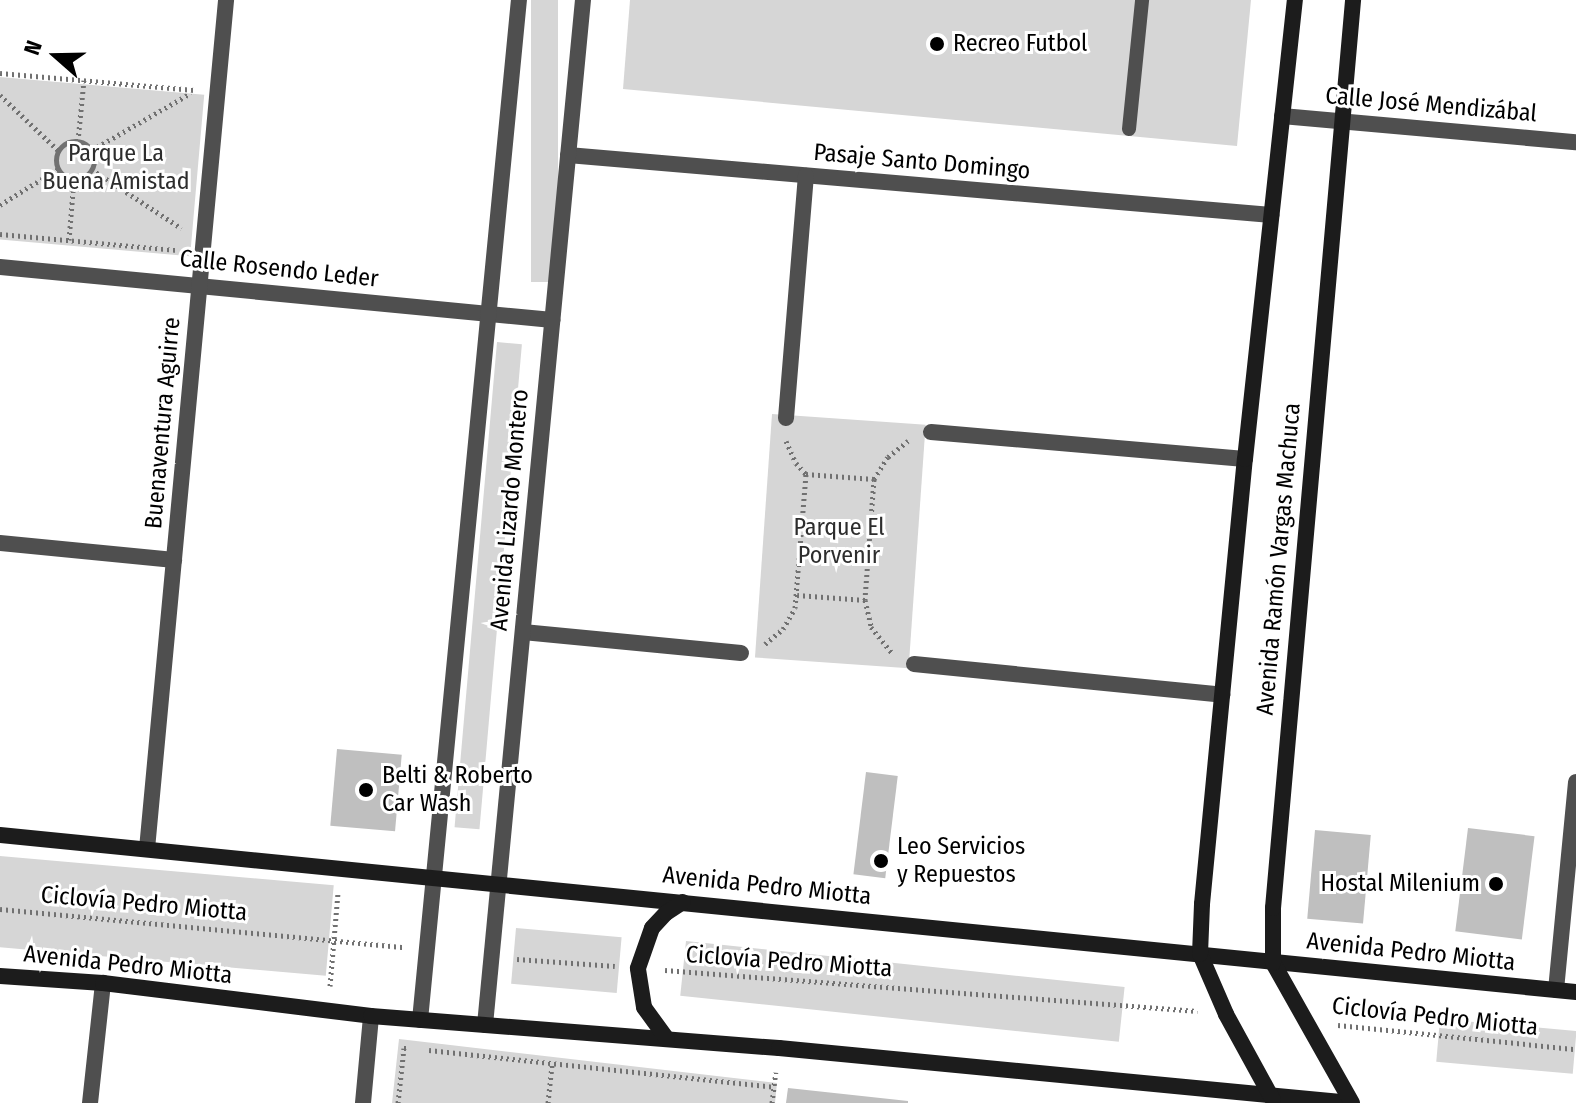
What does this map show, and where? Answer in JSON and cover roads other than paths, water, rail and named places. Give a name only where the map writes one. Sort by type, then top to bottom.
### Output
[{"type":"main road","name":"Avenida Ramón Vargas Machuca","points":[[1273,1099],[1226,1014],[1200,954],[1245,459],[1295,0]]},
{"type":"main road","name":"Avenida Ramón Vargas Machuca","points":[[1273,963],[1273,908],[1353,0]]},
{"type":"main road","name":"Avenida Pedro Miotta","points":[[0,835],[1576,992]]},
{"type":"main road","points":[[667,1039],[644,1007],[638,968],[652,928],[666,913],[683,902]]},
{"type":"main road","points":[[1273,963],[1352,1103]]},
{"type":"main road","name":"Avenida Pedro Miotta","points":[[0,976],[103,983],[371,1016],[667,1039],[1273,1099],[1352,1103]]},
{"type":"street","name":"Buenaventura Aguirre","points":[[147,849],[226,0]]},
{"type":"street","name":"Avenida Lizardo Montero","points":[[420,1020],[519,0]]},
{"type":"street","name":"Avenida Lizardo Montero","points":[[485,1025],[583,0]]},
{"type":"street","name":"Calle José Mendizábal","points":[[1282,116],[1576,142]]},
{"type":"street","name":"Pasaje Santo Domingo","points":[[568,155],[1271,215]]},
{"type":"street","points":[[786,418],[806,176]]},
{"type":"street","name":"Calle Rosendo Leder","points":[[0,267],[552,320]]},
{"type":"street","points":[[931,432],[1245,459]]},
{"type":"street","points":[[0,543],[174,560]]},
{"type":"street","points":[[523,632],[741,653]]},
{"type":"street","points":[[914,664],[1222,695]]},
{"type":"street","points":[[1556,990],[1576,782]]},
{"type":"street","points":[[90,1103],[103,983]]},
{"type":"street","points":[[363,1103],[371,1016]]},
{"type":"lane","points":[[1129,129],[1142,0]]},
{"type":"place","name":"Recreo Futbol","points":[[937,44]]},
{"type":"place","name":"Belti & Roberto Car Wash","points":[[366,790]]},
{"type":"place","name":"Leo Servicios y Repuestos","points":[[881,861]]},
{"type":"place","name":"Hostal Milenium","points":[[1496,884]]},
{"type":"park label","name":"Parque La Buena Amistad","points":[[116,168]]},
{"type":"park label","name":"Parque El Porvenir","points":[[839,542]]}]
